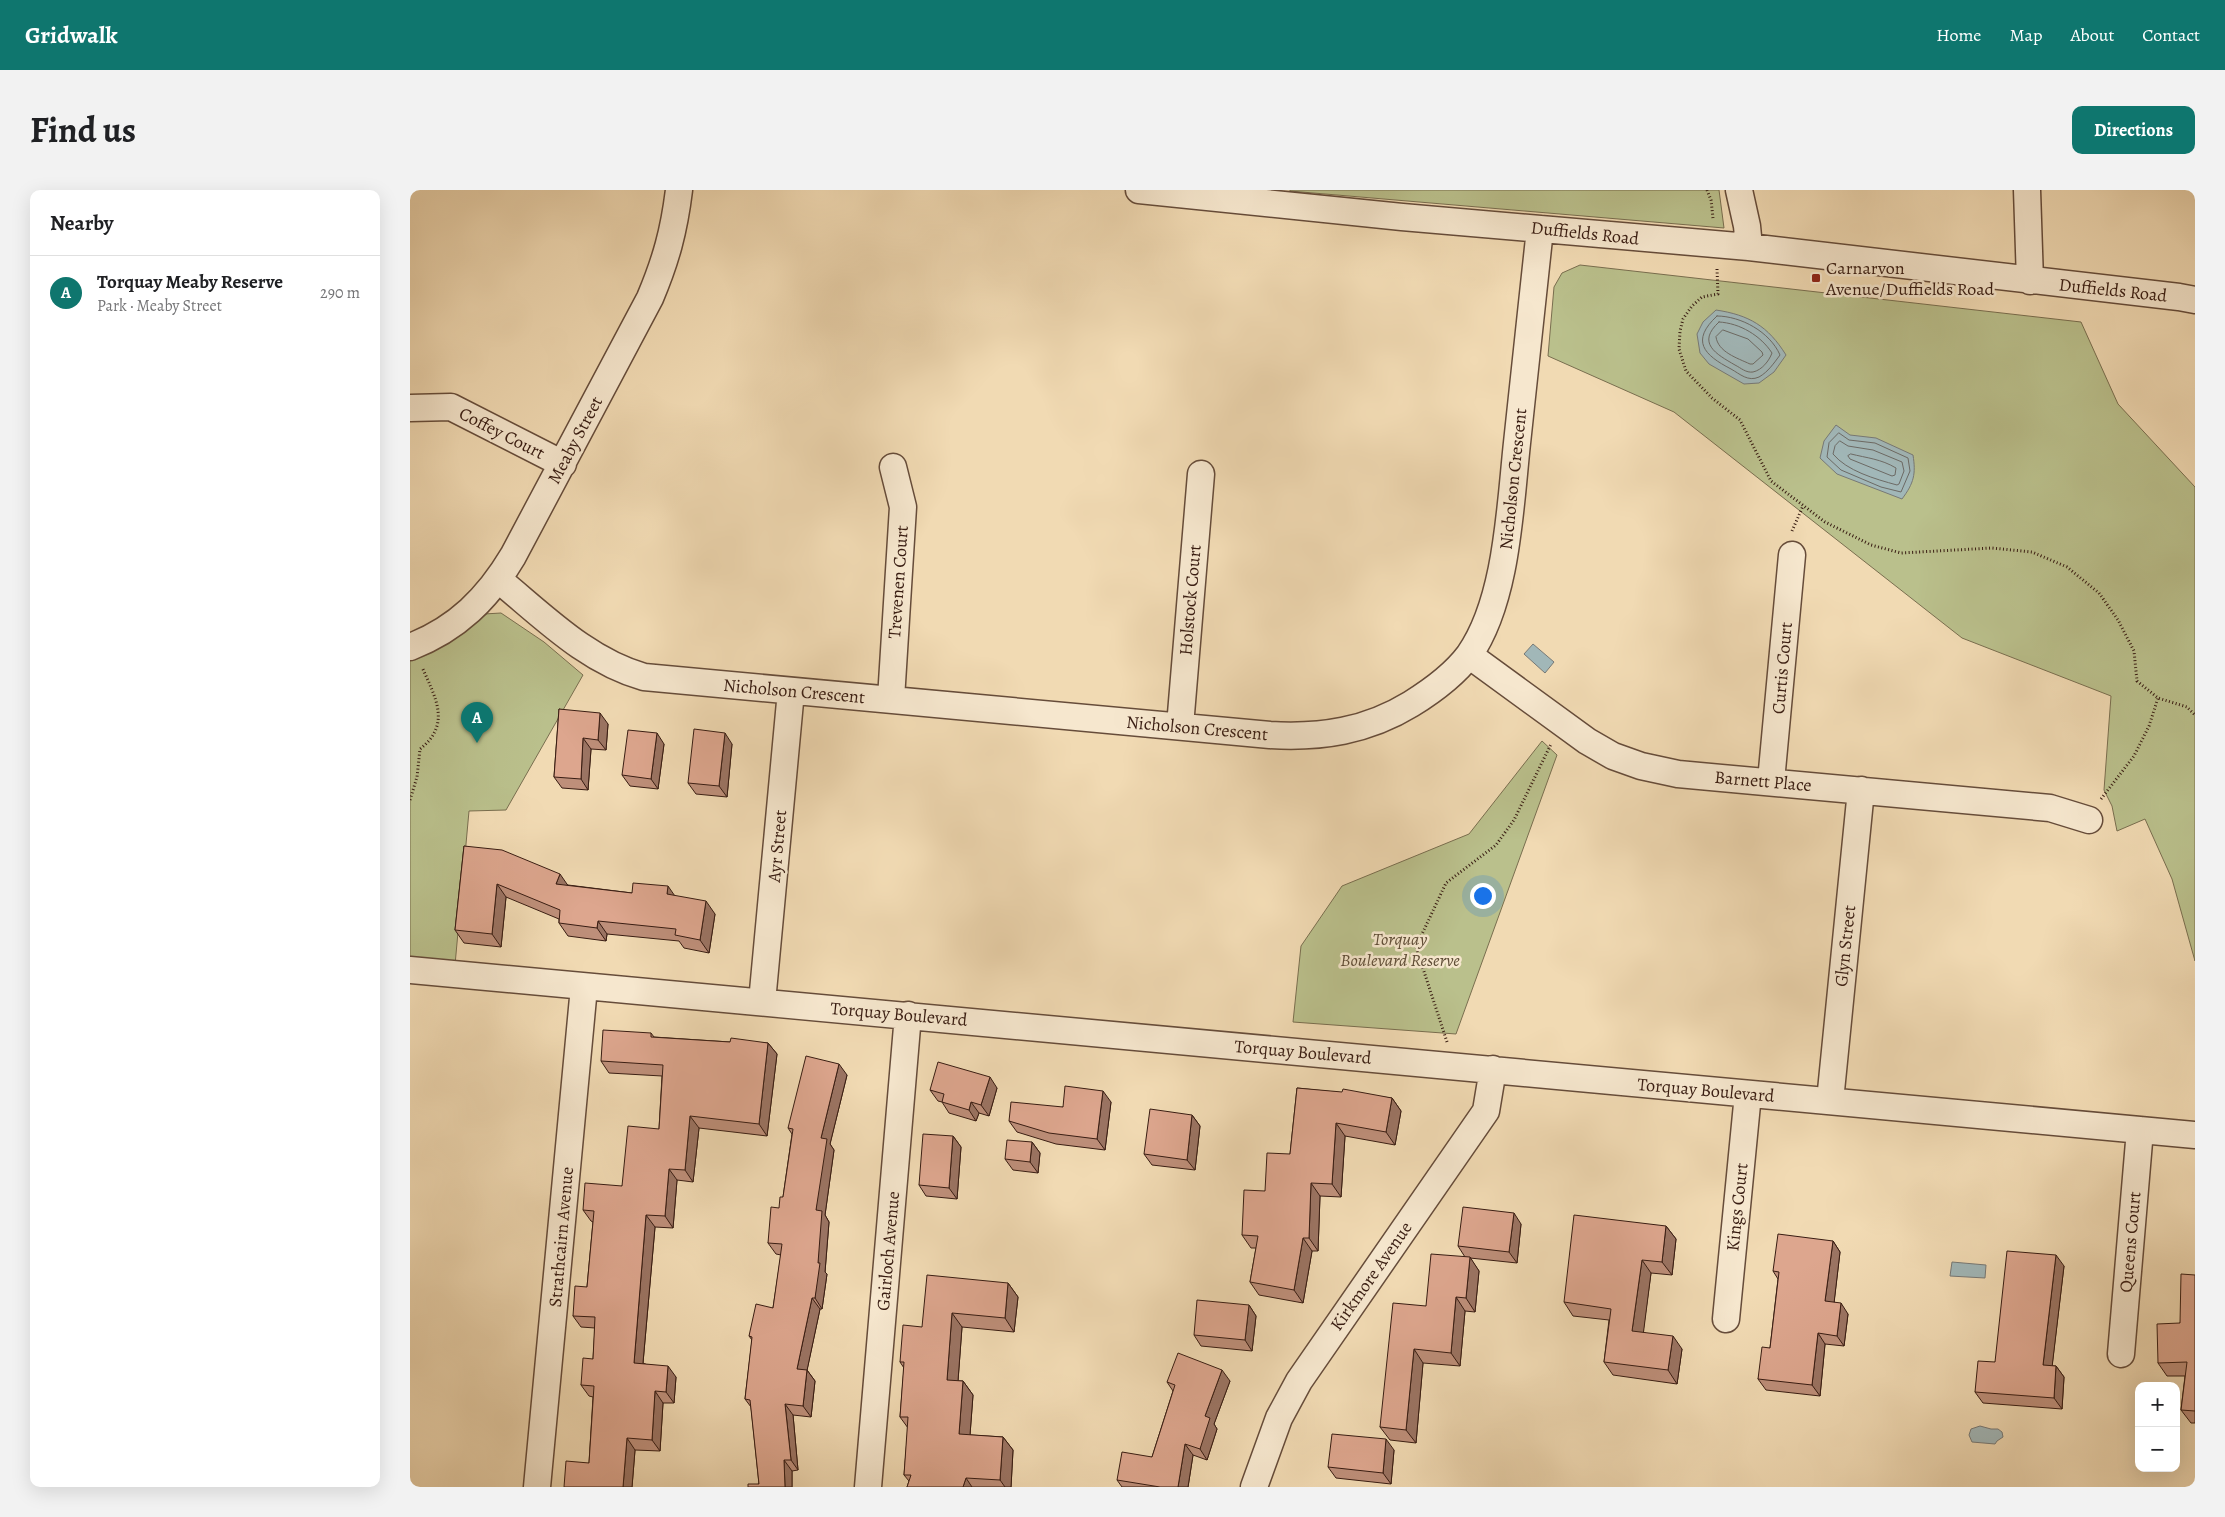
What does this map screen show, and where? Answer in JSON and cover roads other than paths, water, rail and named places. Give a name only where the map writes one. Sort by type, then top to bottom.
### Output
[{"type":"street","name":"Meaby Street","points":[[411,647],[466,615],[483,600],[498,580],[563,464],[665,264],[674,228],[679,190]]},
{"type":"street","name":"Duffields Road","points":[[1139,190],[1749,248],[2030,281],[2180,296],[2195,300]]},
{"type":"street","points":[[1739,190],[1747,226],[1749,248]]},
{"type":"street","points":[[2027,190],[2030,281]]},
{"type":"street","name":"Nicholson Crescent","points":[[498,580],[580,646],[621,670],[652,678],[1298,736],[1334,734],[1368,726],[1426,695],[1448,677],[1469,655],[1492,604],[1506,544],[1540,229]]},
{"type":"street","name":"Duffields Road","points":[[2030,281],[2195,282]]},
{"type":"street","name":"Coffey Court","points":[[410,408],[451,407],[563,464]]},
{"type":"street","name":"Trevenen Court","points":[[890,699],[903,507],[893,467]]},
{"type":"street","name":"Holstock Court","points":[[1180,726],[1201,474]]},
{"type":"street","name":"Curtis Court","points":[[1771,781],[1792,555]]},
{"type":"street","name":"Barnett Place","points":[[1469,655],[1587,741],[1613,756],[1641,766],[1678,774],[2050,808],[2089,820]]},
{"type":"street","name":"Ayr Street","points":[[762,1002],[791,691]]},
{"type":"street","name":"Glyn Street","points":[[1830,1101],[1861,790]]},
{"type":"street","name":"Torquay Boulevard","points":[[410,970],[2195,1135]]},
{"type":"street","name":"Strathcairn Avenue","points":[[537,1487],[584,987]]},
{"type":"street","name":"Gairloch Avenue","points":[[868,1487],[908,1015]]},
{"type":"street","name":"Kirkmore Avenue","points":[[1254,1487],[1279,1418],[1299,1381],[1486,1111],[1493,1069]]},
{"type":"street","name":"Kings Court","points":[[1726,1319],[1748,1094]]},
{"type":"street","name":"Queens Court","points":[[2120,1354],[2140,1130]]},
{"type":"water","points":[[1716,310],[1748,319],[1765,329],[1772,336],[1786,355],[1774,372],[1759,383],[1744,384],[1709,364],[1700,353],[1697,334],[1703,322]]},
{"type":"water","points":[[1836,425],[1850,435],[1876,438],[1913,455],[1913,478],[1902,499],[1837,474],[1820,458],[1824,441]]},
{"type":"water","points":[[1533,644],[1554,662],[1545,673],[1524,654]]},
{"type":"water","points":[[1952,1262],[1986,1265],[1985,1278],[1950,1276]]},
{"type":"water","points":[[1980,1426],[1998,1429],[2002,1432],[2003,1437],[1995,1444],[1972,1442],[1969,1435],[1971,1429]]},
{"type":"place","name":"Carnarvon Avenue/Duffields Road","points":[[1816,278]]},
{"type":"place","name":"Torquay Meaby Reserve","points":[[477,743]]},
{"type":"park label","name":"Torquay Boulevard Reserve","points":[[1400,950]]}]
